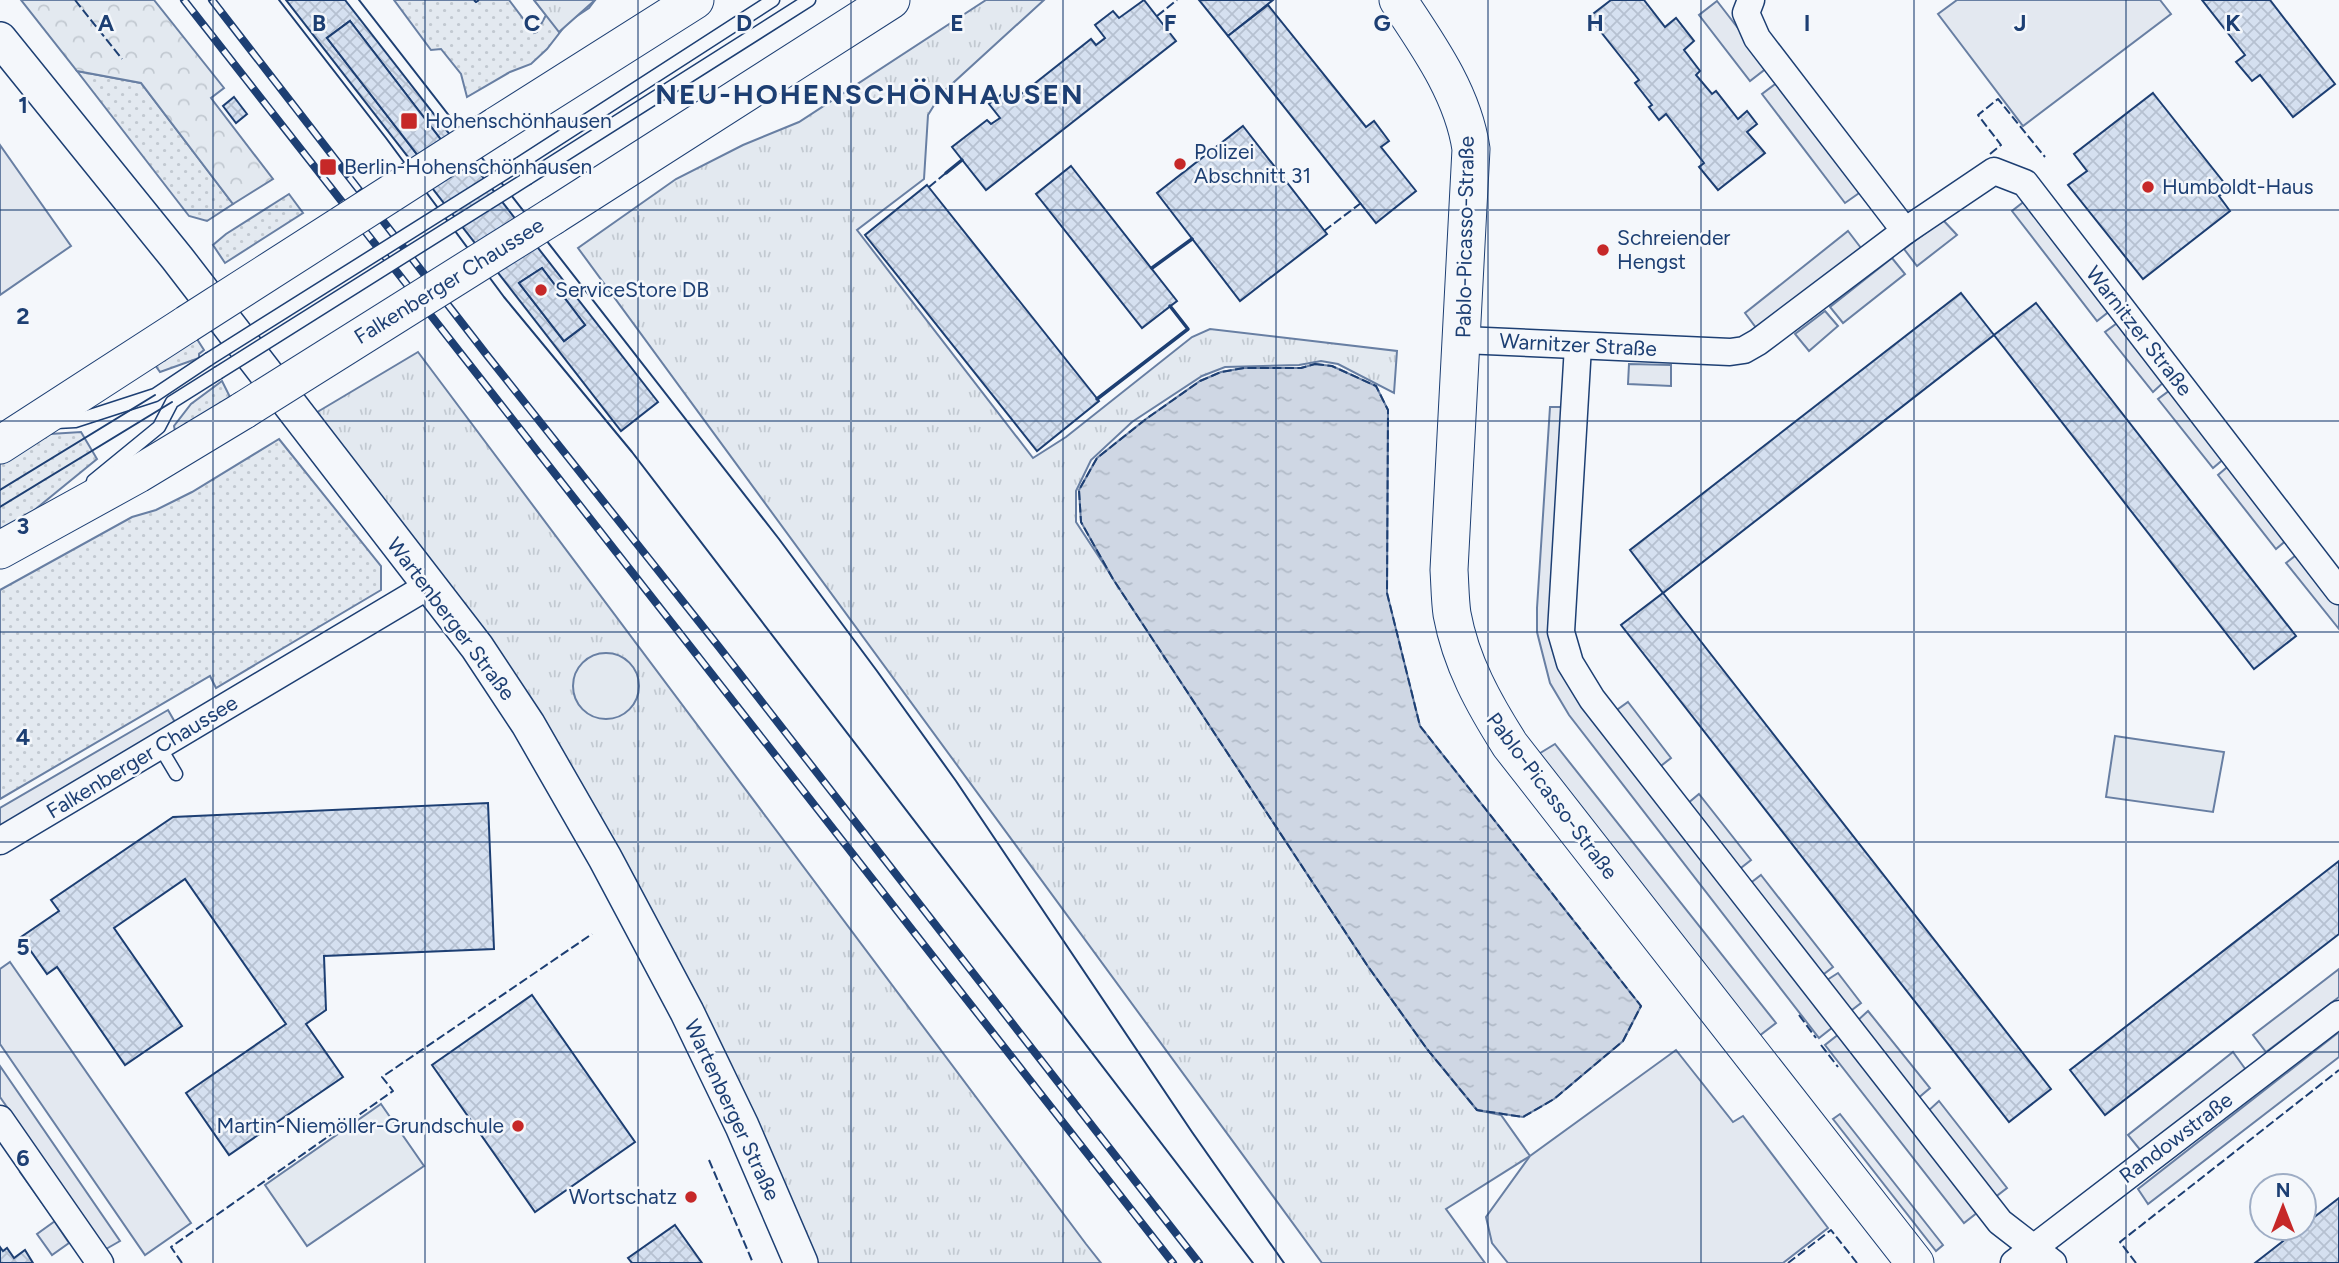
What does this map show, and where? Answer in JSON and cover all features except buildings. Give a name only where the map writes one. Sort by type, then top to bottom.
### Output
[{"type":"main road","points":[[0,445],[695,0]]},
{"type":"main road","name":"Falkenberger Chaussee","points":[[11,544],[138,474],[244,410],[891,0]]},
{"type":"main road","name":"Pablo-Picasso-Straße","points":[[1398,0],[1460,104],[1468,126],[1471,149],[1450,570],[1452,613],[1464,660],[1484,705],[1510,745],[1915,1263]]},
{"type":"street","points":[[1751,0],[1746,13],[1758,37],[1905,231]]},
{"type":"street","name":"Wartenberger Straße","points":[[0,39],[177,258],[477,647],[528,724],[605,858],[687,1012],[801,1263]]},
{"type":"street","name":"Warnitzer Straße","points":[[1463,340],[1730,352],[1744,350],[1905,231],[1994,171],[2025,183],[2339,591]]},
{"type":"street","points":[[1578,346],[1561,632],[1570,663],[1592,699],[2000,1222],[2034,1258]]},
{"type":"street","name":"Falkenberger Chaussee","points":[[0,841],[428,586]]},
{"type":"street","name":"Randowstraße","points":[[2034,1258],[2339,1014]]},
{"type":"street","points":[[0,1119],[100,1263]]},
{"type":"lane","points":[[34,423],[75,421],[155,395],[773,0]]},
{"type":"lane","points":[[11,544],[159,427],[172,402],[809,0]]},
{"type":"lane","points":[[160,747],[176,774]]},
{"type":"green space","points":[[21,0],[154,0],[224,88],[211,98],[273,179],[233,204],[141,83],[77,71]]},
{"type":"green space","points":[[394,0],[509,0],[534,33],[546,15],[534,0],[595,0],[589,8],[568,22],[531,64],[510,72],[467,97],[461,74],[441,49],[431,50]]},
{"type":"green space","points":[[534,0],[595,0],[559,32]]},
{"type":"green space","points":[[986,0],[1044,0],[941,94],[928,115],[924,179],[857,230],[1033,458],[1066,437],[1192,337],[1210,329],[1397,351],[1394,393],[1338,364],[1321,361],[1299,365],[1225,367],[1202,376],[1132,422],[1091,460],[1076,491],[1076,522],[1367,965],[1427,1049],[1477,1110],[1501,1115],[1530,1156],[1446,1209],[1485,1263],[1322,1263],[578,248],[676,179],[743,145],[799,122]]},
{"type":"green space","points":[[77,71],[141,83],[233,204],[207,221],[189,216]]},
{"type":"green space","points":[[289,194],[303,213],[225,263],[213,245]]},
{"type":"green space","points":[[195,336],[204,350],[199,354],[199,358],[160,372],[153,362]]},
{"type":"green space","points":[[418,352],[1101,1263],[818,1263],[769,1150],[700,1007],[314,414]]},
{"type":"green space","points":[[222,381],[231,399],[175,431],[174,426],[191,404]]},
{"type":"green space","points":[[81,432],[97,459],[32,512],[0,532],[0,460],[50,434]]},
{"type":"green space","points":[[279,439],[381,566],[381,590],[216,688],[210,676],[0,799],[0,590],[132,517],[156,510],[192,492]]},
{"type":"green space","points":[[606,653],[629,663],[639,686],[629,709],[606,719],[583,709],[573,686],[583,663]]},
{"type":"green space","points":[[2115,736],[2224,752],[2213,812],[2106,797]]},
{"type":"green space","points":[[381,1104],[424,1166],[307,1246],[265,1185]]},
{"type":"shaded area","points":[[1957,0],[2160,0],[2171,14],[2023,126],[1938,14]]},
{"type":"shaded area","points":[[1717,1],[1768,67],[1750,81],[1699,15]]},
{"type":"shaded area","points":[[1778,82],[1862,191],[1845,203],[1762,94]]},
{"type":"shaded area","points":[[0,145],[71,246],[0,295]]},
{"type":"shaded area","points":[[2026,200],[2111,310],[2097,321],[2012,211]]},
{"type":"shaded area","points":[[1943,220],[1957,235],[1917,266],[1904,249]]},
{"type":"shaded area","points":[[1848,231],[1861,248],[1757,329],[1745,313]]},
{"type":"shaded area","points":[[1892,258],[1905,274],[1843,323],[1830,307]]},
{"type":"shaded area","points":[[1825,311],[1838,326],[1809,351],[1795,334]]},
{"type":"shaded area","points":[[2120,321],[2166,380],[2153,392],[2105,332]]},
{"type":"shaded area","points":[[1629,364],[1671,365],[1671,386],[1628,384]]},
{"type":"shaded area","points":[[2173,388],[2226,457],[2213,468],[2158,399]]},
{"type":"shaded area","points":[[1550,407],[1568,407],[1554,633],[1833,1027],[1819,1038],[1569,715],[1550,683],[1537,632],[1537,608]]},
{"type":"shaded area","points":[[2232,463],[2289,538],[2276,549],[2218,475]]},
{"type":"shaded area","points":[[2300,552],[2339,602],[2339,629],[2286,563]]},
{"type":"shaded area","points":[[1628,702],[1671,758],[1657,769],[1614,712]]},
{"type":"shaded area","points":[[168,710],[176,724],[0,827],[0,808]]},
{"type":"shaded area","points":[[1555,744],[1776,1023],[1759,1036],[1537,755]]},
{"type":"shaded area","points":[[1699,794],[1751,860],[1737,871],[1687,804]]},
{"type":"shaded area","points":[[1761,875],[1833,967],[1820,977],[1748,885]]},
{"type":"shaded area","points":[[10,962],[191,1223],[145,1255],[0,1044],[0,969]]},
{"type":"shaded area","points":[[2339,969],[2339,997],[2266,1052],[2253,1035]]},
{"type":"shaded area","points":[[1838,973],[1861,1003],[1848,1013],[1824,982]]},
{"type":"shaded area","points":[[1868,1011],[1930,1088],[1917,1099],[1856,1022]]},
{"type":"shaded area","points":[[2339,1032],[2339,1057],[2148,1204],[2138,1189]]},
{"type":"shaded area","points":[[1839,1034],[1978,1212],[1964,1223],[1825,1045]]},
{"type":"shaded area","points":[[1676,1050],[1733,1122],[1743,1116],[1828,1228],[1783,1263],[1508,1263],[1492,1243],[1486,1217],[1530,1156]]},
{"type":"shaded area","points":[[2233,1052],[2246,1070],[2141,1151],[2128,1135]]},
{"type":"shaded area","points":[[0,1066],[120,1241],[106,1249],[0,1097]]},
{"type":"shaded area","points":[[1939,1101],[2007,1188],[1994,1198],[1927,1112]]},
{"type":"shaded area","points":[[1840,1114],[1943,1245],[1936,1251],[1833,1119]]},
{"type":"shaded area","points":[[27,1167],[53,1219],[20,1172]]},
{"type":"shaded area","points":[[55,1221],[69,1243],[52,1255],[37,1234]]},
{"type":"water","points":[[1315,364],[1332,366],[1376,386],[1388,410],[1387,593],[1420,726],[1641,1006],[1623,1041],[1554,1099],[1523,1117],[1477,1110],[1427,1049],[1367,965],[1113,579],[1081,522],[1079,490],[1097,458],[1200,381],[1221,372],[1244,368],[1301,368]]},
{"type":"tram line","points":[[279,0],[504,297],[632,452],[1253,1263]]},
{"type":"tram line","points":[[359,0],[779,539],[877,671],[956,781],[1192,1132],[1284,1263]]},
{"type":"tram line","points":[[0,490],[155,395]]},
{"type":"tram line","points":[[0,507],[172,402]]},
{"type":"railway","points":[[184,0],[1173,1263]]},
{"type":"railway","points":[[212,0],[1199,1263]]},
{"type":"fence","points":[[75,0],[122,59]]},
{"type":"fence","points":[[474,0],[479,0]]},
{"type":"fence","points":[[1157,16],[1177,0]]},
{"type":"fence","points":[[1990,154],[2001,145],[1978,115],[1998,99],[2045,157]]},
{"type":"fence","points":[[929,187],[946,173]]},
{"type":"fence","points":[[1324,231],[1361,203]]},
{"type":"fence","points":[[1315,364],[1332,366],[1376,386],[1388,410],[1387,593],[1420,726],[1641,1006],[1623,1041],[1554,1099],[1523,1117],[1477,1110],[1427,1049],[1367,965],[1113,579],[1081,522],[1079,490],[1097,458],[1200,381],[1221,372],[1244,368],[1301,368],[1315,364]]},
{"type":"fence","points":[[182,1263],[171,1247],[393,1091],[382,1077],[592,934]]},
{"type":"fence","points":[[1799,1015],[1816,1038]]},
{"type":"fence","points":[[1821,1045],[1838,1067]]},
{"type":"fence","points":[[2136,1263],[2120,1242],[2339,1070]]},
{"type":"fence","points":[[709,1160],[753,1263]]},
{"type":"fence","points":[[1788,1263],[1831,1230],[1857,1263]]},
{"type":"wall","points":[[946,173],[962,160]]},
{"type":"wall","points":[[1152,268],[1192,239]]},
{"type":"wall","points":[[1097,399],[1188,329],[1170,306]]},
{"type":"place","name":"Hohenschönhausen","points":[[409,121]]},
{"type":"place","name":"Polizei Abschnitt 31","points":[[1180,164]]},
{"type":"place","name":"Berlin-Hohenschönhausen","points":[[328,167]]},
{"type":"place","name":"Humboldt-Haus","points":[[2148,187]]},
{"type":"place","name":"Schreiender Hengst","points":[[1603,250]]},
{"type":"place","name":"ServiceStore DB","points":[[541,290]]},
{"type":"place","name":"Martin-Niemöller-Grundschule","points":[[518,1126]]},
{"type":"place","name":"Wortschatz","points":[[691,1197]]},
{"type":"district","name":"NEU-HOHENSCHÖNHAUSEN","points":[[870,94]]}]
